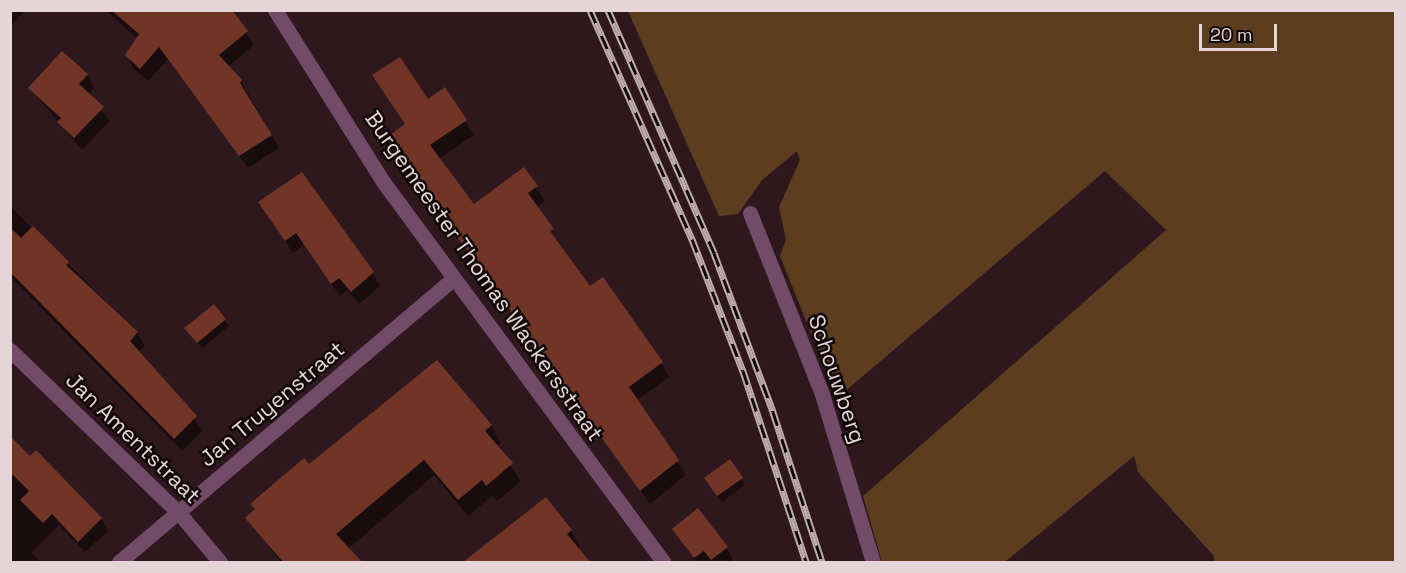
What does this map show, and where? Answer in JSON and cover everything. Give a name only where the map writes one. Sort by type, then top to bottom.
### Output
[{"type":"street","name":"Burgemeester Thomas Wackersstraat","points":[[275,10],[384,183],[663,562]]},
{"type":"street","name":"Schouwberg","points":[[750,213],[821,391],[873,562]]},
{"type":"street","name":"Jan Truyenstraat","points":[[119,562],[453,279]]},
{"type":"street","name":"Jan Amentstraat","points":[[10,350],[179,513],[220,562]]},
{"type":"shaded area","points":[[628,11],[1395,11],[1395,562],[1215,562],[1213,555],[1138,472],[1134,456],[1005,562],[882,562],[863,496],[1166,230],[1105,171],[837,398],[780,256],[786,240],[779,207],[800,160],[797,151],[762,180],[738,214],[719,216]]},
{"type":"building","points":[[111,10],[232,10],[248,31],[219,55],[242,80],[240,83],[272,135],[239,156],[159,47],[140,69],[125,55],[139,34]]},
{"type":"building","points":[[62,51],[88,74],[79,84],[104,107],[74,138],[57,122],[61,118],[28,88]]},
{"type":"building","points":[[400,57],[428,99],[445,87],[467,120],[430,145],[474,204],[524,167],[538,186],[528,193],[554,229],[550,231],[590,286],[603,277],[663,362],[629,387],[679,460],[640,491],[416,180],[420,177],[391,134],[405,124],[372,75]]},
{"type":"building","points":[[302,172],[374,272],[351,292],[339,278],[331,284],[296,233],[285,241],[258,202]]},
{"type":"building","points":[[33,226],[69,262],[66,265],[138,332],[130,341],[197,416],[174,439],[10,272],[10,227],[21,238]]},
{"type":"building","points":[[214,304],[226,319],[197,343],[184,328]]},
{"type":"building","points":[[437,360],[492,425],[485,431],[513,463],[486,486],[482,480],[458,500],[424,460],[336,534],[362,562],[283,562],[245,518],[255,509],[250,504],[304,458],[309,464]]},
{"type":"building","points":[[10,436],[30,456],[36,450],[102,518],[78,542],[52,514],[43,523],[20,500],[29,491],[10,472]]},
{"type":"building","points":[[730,459],[743,478],[717,496],[704,478]]},
{"type":"building","points":[[546,497],[572,530],[567,534],[590,562],[463,562]]},
{"type":"building","points":[[698,508],[728,547],[711,560],[704,551],[694,558],[672,529]]},
{"type":"railway","points":[[590,10],[692,239],[743,371],[806,562]]},
{"type":"railway","points":[[608,10],[714,253],[773,412],[822,562]]}]
